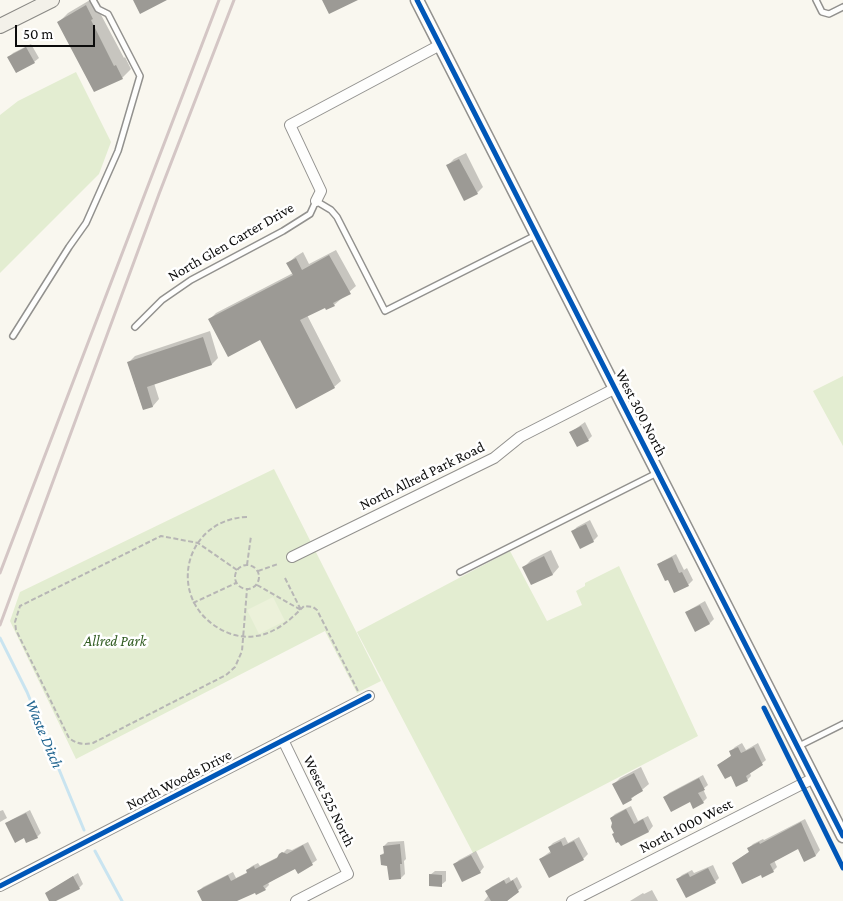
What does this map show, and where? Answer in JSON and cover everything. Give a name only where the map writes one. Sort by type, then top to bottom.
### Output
[{"type":"main road","points":[[0,26],[52,0]]},
{"type":"street","name":"West 300 North","points":[[417,0],[843,836]]},
{"type":"street","points":[[316,201],[321,191],[290,125],[440,45]]},
{"type":"street","name":"North Allred Park Road","points":[[292,557],[494,458],[520,438],[614,389]]},
{"type":"street","name":"North Woods Drive","points":[[0,886],[283,740],[364,694]]},
{"type":"street","name":"Weset 525 North","points":[[283,740],[348,874],[296,901]]},
{"type":"street","name":"North 1000 West","points":[[572,901],[814,778]]},
{"type":"lane","points":[[13,336],[86,223],[118,151],[140,76],[108,14],[98,9],[94,0]]},
{"type":"lane","points":[[816,0],[822,12],[829,14],[843,7]]},
{"type":"lane","points":[[316,201],[331,210],[337,217],[385,311],[536,235]]},
{"type":"lane","name":"North Glen Carter Drive","points":[[134,327],[162,300],[191,280],[283,232],[310,214],[316,201]]},
{"type":"lane","points":[[460,572],[657,472]]},
{"type":"lane","points":[[798,746],[843,724]]},
{"type":"path","points":[[248,517],[239,517],[220,524],[207,533],[198,543],[191,555],[188,569],[188,586],[193,604],[200,614],[215,627],[233,636],[262,636],[276,630],[304,606],[313,607],[317,610],[364,694]]},
{"type":"path","points":[[247,565],[251,536]]},
{"type":"path","points":[[237,570],[198,543],[170,537],[155,538],[20,606],[15,622],[16,630],[69,738],[84,745],[93,743],[226,674],[235,667],[242,651],[246,590]]},
{"type":"path","points":[[258,571],[278,564]]},
{"type":"path","points":[[247,565],[254,567],[260,577],[257,585],[246,590],[236,583],[235,574],[240,567],[247,565]]},
{"type":"path","points":[[285,578],[301,610]]},
{"type":"path","points":[[193,604],[236,583]]},
{"type":"path","points":[[257,585],[301,610]]},
{"type":"green space","points":[[76,72],[111,142],[99,174],[0,273],[0,115],[18,101]]},
{"type":"green space","points":[[843,376],[843,446],[813,391]]},
{"type":"green space","name":"Allred Park","points":[[274,469],[381,681],[357,693],[325,631],[76,759],[10,621],[20,592]]},
{"type":"green space","points":[[510,551],[547,621],[582,605],[576,591],[585,586],[585,583],[619,566],[698,736],[473,853],[357,632]]},
{"type":"green space","points":[[273,597],[285,621],[259,634],[247,610]]},
{"type":"building","points":[[133,0],[167,0],[140,14]]},
{"type":"building","points":[[322,0],[358,0],[329,14]]},
{"type":"building","points":[[86,5],[93,19],[91,20],[114,66],[116,65],[123,79],[94,92],[57,22]]},
{"type":"building","points":[[26,47],[35,63],[16,73],[7,57]]},
{"type":"building","points":[[459,159],[478,194],[464,201],[446,165]]},
{"type":"building","points":[[329,255],[351,294],[333,303],[335,306],[326,310],[325,308],[300,320],[335,388],[296,409],[260,340],[228,357],[208,319],[293,275],[286,263],[296,258],[302,270]]},
{"type":"building","points":[[203,337],[212,365],[147,387],[153,407],[143,410],[127,362]]},
{"type":"building","points":[[581,426],[589,441],[577,447],[569,432]]},
{"type":"building","points":[[586,524],[594,542],[580,549],[571,531]]},
{"type":"building","points":[[544,556],[553,575],[531,585],[522,567]]},
{"type":"building","points":[[672,557],[679,573],[682,572],[689,586],[674,593],[668,580],[665,581],[657,564]]},
{"type":"building","points":[[700,605],[710,624],[695,632],[685,612]]},
{"type":"building","points":[[738,747],[741,753],[754,747],[763,765],[746,776],[748,781],[736,787],[731,776],[725,779],[717,765],[731,756],[729,751]]},
{"type":"building","points":[[634,773],[643,791],[623,805],[612,784]]},
{"type":"building","points":[[699,778],[705,790],[698,793],[704,803],[693,809],[690,802],[671,812],[663,797]]},
{"type":"building","points":[[626,809],[634,824],[643,819],[649,832],[621,846],[618,842],[616,843],[612,834],[614,833],[610,818]]},
{"type":"building","points":[[26,813],[38,838],[26,843],[24,838],[15,843],[5,823]]},
{"type":"building","points":[[801,822],[816,856],[804,862],[798,849],[770,864],[774,872],[762,878],[761,875],[742,884],[732,863],[749,852],[747,848],[759,842],[760,844]]},
{"type":"building","points":[[561,841],[563,846],[574,841],[584,860],[549,878],[539,859],[551,853],[548,847]]},
{"type":"building","points":[[400,844],[401,879],[389,880],[387,866],[381,865],[380,855],[384,854],[383,846]]},
{"type":"building","points":[[303,845],[313,865],[298,874],[295,869],[274,880],[263,886],[266,890],[256,895],[255,893],[237,901],[202,901],[197,891],[228,875],[231,881],[247,873],[246,870],[254,866],[255,869],[277,858],[282,852],[287,854]]},
{"type":"building","points":[[471,855],[481,873],[462,882],[453,864]]},
{"type":"building","points":[[708,868],[716,883],[686,898],[676,879],[688,873],[690,877]]},
{"type":"building","points":[[429,874],[442,875],[442,887],[429,886]]},
{"type":"building","points":[[73,876],[80,889],[56,901],[49,901],[45,893]]},
{"type":"building","points":[[504,880],[506,884],[513,880],[519,892],[507,901],[491,901],[485,891]]},
{"type":"waterway","name":"Waste Ditch","points":[[0,638],[27,692],[84,830]]},
{"type":"waterway","name":"Waste Ditch","points":[[95,851],[122,901]]},
{"type":"railway","points":[[0,573],[219,0]]},
{"type":"railway","points":[[0,625],[159,194],[234,0]]},
{"type":"cycle path","points":[[417,0],[843,836]]},
{"type":"cycle path","points":[[0,886],[369,696]]},
{"type":"cycle path","points":[[764,708],[843,868]]}]
